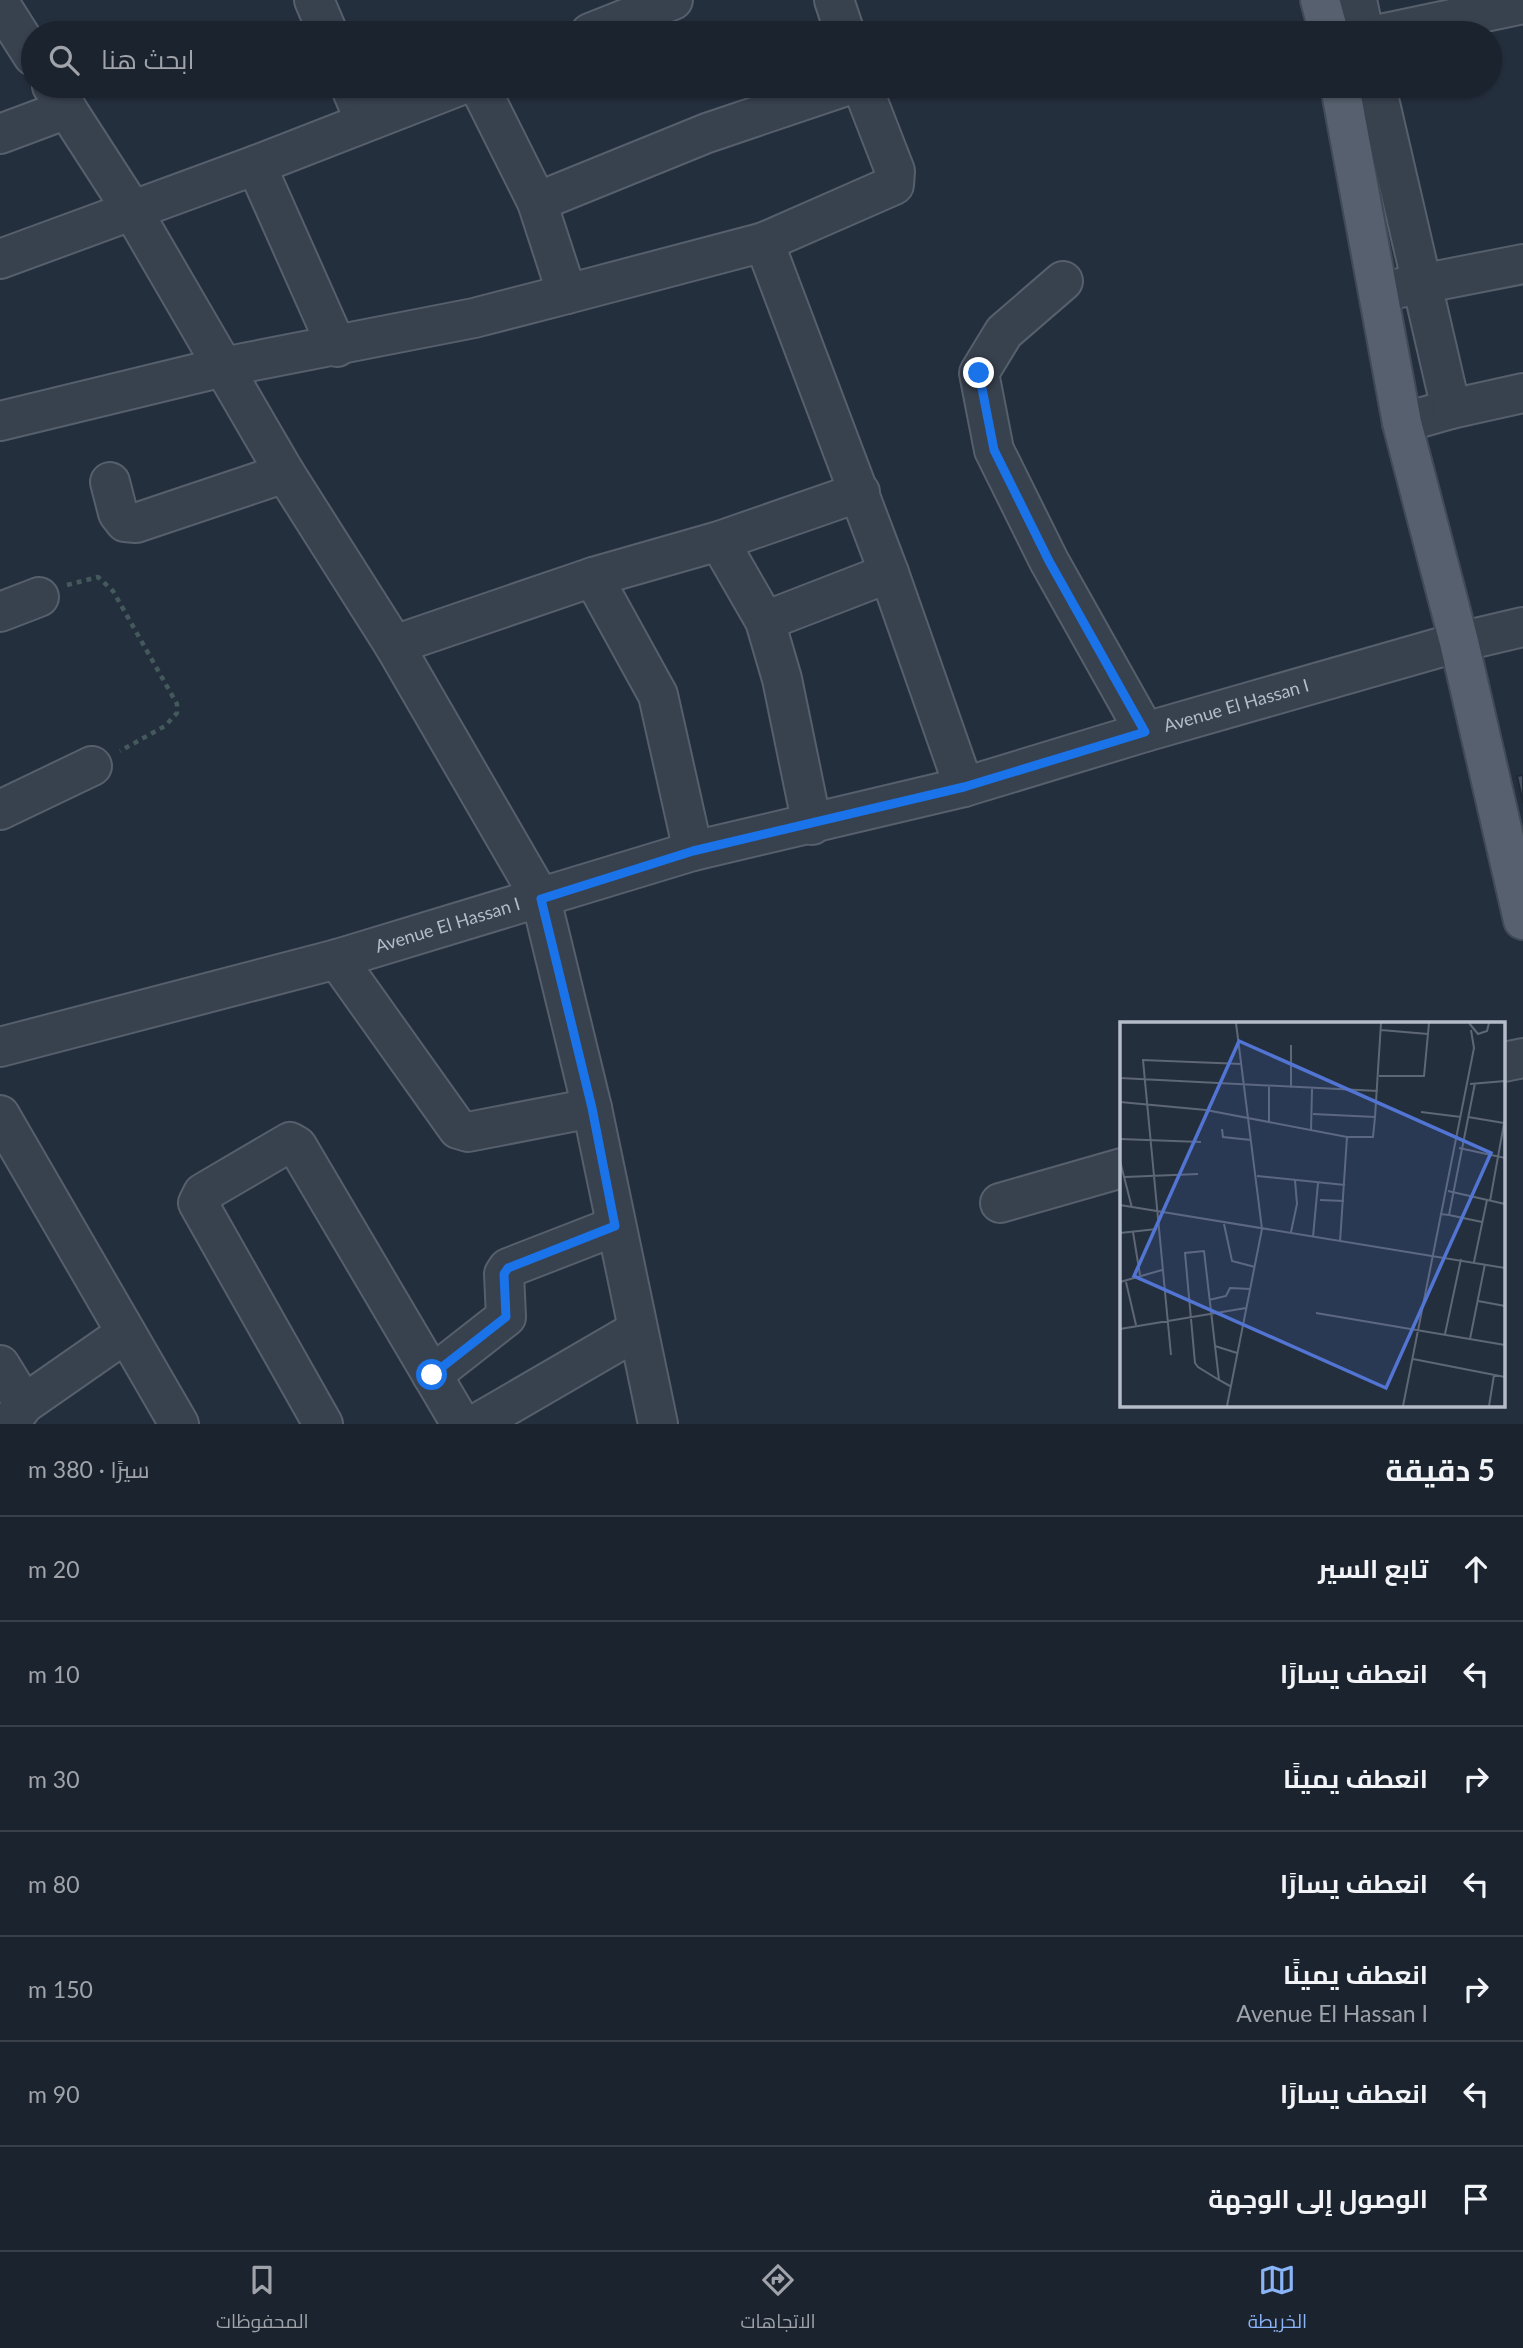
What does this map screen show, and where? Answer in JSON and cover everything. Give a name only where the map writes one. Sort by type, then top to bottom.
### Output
[{"type":"main road","points":[[1321,0],[1326,21]]},
{"type":"main road","points":[[1342,98],[1402,423],[1459,642],[1523,920]]},
{"type":"street","points":[[314,0],[323,21]]},
{"type":"street","points":[[620,21],[673,0]]},
{"type":"street","points":[[834,0],[841,21]]},
{"type":"street","points":[[1357,0],[1361,21]]},
{"type":"street","points":[[0,4],[21,37]]},
{"type":"street","points":[[1442,21],[1523,4]]},
{"type":"street","points":[[0,134],[57,98]]},
{"type":"street","points":[[60,98],[132,210],[285,473],[394,645],[541,899],[592,1108],[636,1331],[658,1424]]},
{"type":"street","points":[[355,98],[365,121]]},
{"type":"street","points":[[0,259],[256,165],[427,98]]},
{"type":"street","points":[[485,98],[537,202],[567,294]]},
{"type":"street","points":[[537,202],[707,133],[811,98]]},
{"type":"street","points":[[0,421],[223,367],[326,346],[337,347],[474,318],[764,242],[894,185],[895,171],[867,98]]},
{"type":"street","points":[[1379,98],[1420,286],[1451,409]]},
{"type":"street","points":[[256,165],[337,347]]},
{"type":"street","points":[[764,242],[860,492],[964,787]]},
{"type":"street","points":[[1379,290],[1420,286],[1523,264]]},
{"type":"street","points":[[1063,281],[1004,332],[979,373],[994,450],[1049,561],[1145,732]]},
{"type":"street","points":[[1402,423],[1523,393]]},
{"type":"street","points":[[110,482],[118,513],[125,522],[136,523],[285,473]]},
{"type":"street","points":[[394,645],[593,577],[719,541],[860,492]]},
{"type":"street","points":[[719,541],[765,621],[782,679],[813,825]]},
{"type":"street","points":[[765,621],[889,573]]},
{"type":"street","points":[[593,577],[658,695],[693,851]]},
{"type":"street","points":[[0,612],[39,597]]},
{"type":"street","name":"Avenue El Hassan I","points":[[0,1046],[337,958],[541,899],[693,851],[813,825],[964,787],[1459,642],[1523,627]]},
{"type":"street","points":[[0,810],[92,766]]},
{"type":"street","points":[[337,958],[458,1129],[467,1132],[592,1108]]},
{"type":"street","points":[[4,1132],[179,1424]]},
{"type":"street","points":[[323,1424],[198,1203],[203,1193],[285,1143],[295,1143],[297,1146],[461,1424]]},
{"type":"street","points":[[1000,1203],[1120,1169]]},
{"type":"street","points":[[432,1375],[506,1317],[504,1274],[508,1268],[615,1226]]},
{"type":"street","points":[[477,1424],[636,1331]]},
{"type":"street","points":[[0,1365],[16,1414],[126,1333]]},
{"type":"path","points":[[39,597],[89,578],[98,578],[105,582],[113,591],[177,704],[177,713],[165,726],[92,766]]},
{"type":"building","points":[[1523,775],[1523,803],[1517,776]]},
{"type":"route","points":[[432,1375],[502,1324],[507,1311],[505,1270],[615,1226],[592,1108],[541,899],[693,851],[813,825],[964,787],[1145,732],[1049,561],[994,450],[979,373]]}]
